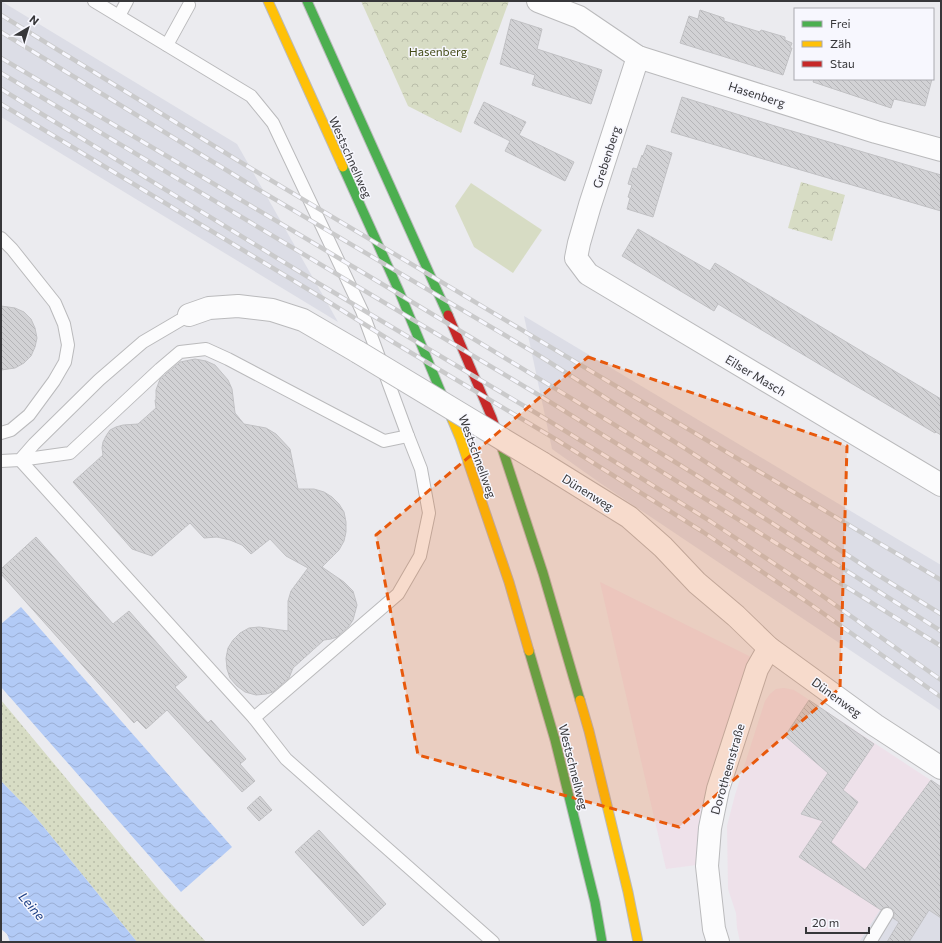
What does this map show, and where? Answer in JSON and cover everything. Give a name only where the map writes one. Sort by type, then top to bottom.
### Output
[{"type":"highway","name":"Westschnellweg","points":[[268,1],[399,292],[462,446],[509,582],[556,740],[602,942]]},
{"type":"highway","name":"Westschnellweg","points":[[307,1],[437,288],[492,418],[543,573],[589,731],[628,892],[638,942]]},
{"type":"street","name":"Hasenberg","points":[[538,1],[582,9],[638,56],[876,132],[941,150]]},
{"type":"street","name":"Grebenberg","points":[[576,258],[590,206],[638,56]]},
{"type":"street","name":"Eilser Masch","points":[[576,258],[588,274],[941,485]]},
{"type":"street","name":"Dünenweg","points":[[189,315],[209,308],[238,306],[272,310],[303,320],[358,352],[629,517],[663,547],[698,583],[736,616],[769,648],[875,725],[941,768]]},
{"type":"street","name":"Dorotheenstraße","points":[[718,942],[714,929],[707,866],[710,828],[718,789],[757,669],[769,648]]},
{"type":"lane","points":[[94,1],[251,96],[273,123],[362,311],[421,469],[429,514],[420,556],[398,594],[254,718]]},
{"type":"lane","points":[[118,16],[127,1]]},
{"type":"lane","points":[[166,45],[190,4]]},
{"type":"lane","points":[[1,238],[12,249],[55,303],[64,324],[68,345],[65,362],[29,415],[11,430],[1,433]]},
{"type":"lane","points":[[20,460],[34,444],[100,380],[143,342],[189,315]]},
{"type":"lane","points":[[1,461],[70,453],[180,352],[206,349],[384,441],[408,436]]},
{"type":"lane","points":[[20,460],[254,718],[286,759],[493,942]]},
{"type":"lane","points":[[870,942],[887,914]]},
{"type":"highlighted area","points":[[588,357],[847,446],[840,688],[679,827],[418,755],[376,535]]},
{"type":"shaded area","points":[[1,1],[237,144],[338,322],[1,117]]},
{"type":"shaded area","points":[[524,316],[941,565],[941,711],[603,485],[552,449]]},
{"type":"shaded area","points":[[600,582],[757,660],[704,864],[666,869]]},
{"type":"shaded area","points":[[784,688],[794,690],[941,787],[941,817],[859,942],[740,942],[736,913],[728,889],[727,826],[735,795],[765,701],[776,689]]},
{"type":"shaded area","points":[[941,817],[941,942],[859,942],[880,910]]},
{"type":"green space","name":"Hasenberg","points":[[361,1],[509,1],[461,133],[408,106]]},
{"type":"green space","points":[[801,182],[845,195],[832,241],[788,228]]},
{"type":"green space","points":[[471,183],[542,230],[513,273],[474,247],[455,206]]},
{"type":"green space","points":[[1,700],[163,895],[206,942],[137,942],[34,815],[1,781]]},
{"type":"water","points":[[21,607],[232,847],[181,892],[1,687],[1,624]]},
{"type":"water","name":"Leine","points":[[1,781],[34,815],[137,942],[10,942],[7,934],[1,929]]},
{"type":"building","points":[[700,10],[724,18],[724,21],[760,32],[761,30],[785,37],[785,40],[792,43],[790,48],[792,48],[783,75],[680,43],[689,16],[698,19]]},
{"type":"building","points":[[511,19],[542,29],[537,49],[602,70],[591,104],[532,85],[535,75],[500,64]]},
{"type":"building","points":[[814,80],[932,80],[925,106],[894,99],[891,108],[813,82]]},
{"type":"building","points":[[682,97],[941,175],[941,211],[671,132]]},
{"type":"building","points":[[484,102],[526,122],[519,135],[574,162],[565,181],[505,151],[510,141],[474,123]]},
{"type":"building","points":[[647,145],[672,153],[653,217],[627,209],[630,198],[628,197],[632,185],[628,184],[633,168],[637,169]]},
{"type":"building","points":[[638,229],[710,271],[715,263],[941,399],[941,435],[936,432],[935,433],[718,304],[714,311],[622,256]]},
{"type":"building","points":[[1,306],[15,308],[24,312],[31,319],[37,338],[31,356],[24,363],[15,368],[1,370]]},
{"type":"building","points":[[195,359],[206,361],[215,365],[228,380],[232,389],[235,413],[244,424],[266,428],[276,434],[290,449],[298,489],[314,489],[324,492],[339,504],[344,512],[346,532],[344,541],[339,550],[322,567],[344,582],[353,591],[357,605],[353,620],[337,637],[324,640],[293,668],[289,678],[273,692],[266,694],[256,695],[245,692],[230,678],[226,658],[228,648],[240,633],[249,628],[259,627],[288,631],[288,601],[291,591],[308,568],[286,556],[270,539],[251,554],[242,545],[230,540],[217,537],[204,538],[190,523],[152,556],[132,549],[73,482],[103,455],[103,442],[110,430],[123,425],[138,424],[156,408],[156,390],[160,379],[180,362]]},
{"type":"building","points":[[36,537],[113,624],[129,611],[187,677],[175,687],[208,723],[211,720],[246,759],[240,764],[255,781],[242,792],[167,710],[146,729],[137,720],[134,723],[1,574],[1,569]]},
{"type":"building","points":[[809,700],[874,744],[843,790],[858,802],[831,842],[865,870],[931,780],[941,787],[941,918],[929,910],[909,942],[887,942],[899,922],[893,918],[894,911],[891,908],[887,907],[881,910],[799,857],[823,821],[801,814],[828,773],[785,736]]},
{"type":"building","points":[[260,796],[272,810],[259,821],[247,808]]},
{"type":"building","points":[[319,830],[386,904],[363,926],[295,852]]},
{"type":"railway","points":[[1,15],[237,160],[941,580]]},
{"type":"railway","points":[[1,32],[254,187],[535,353],[686,449],[878,575],[941,614]]},
{"type":"railway","points":[[1,58],[339,258],[591,410],[941,631]]},
{"type":"railway","points":[[1,73],[542,397],[941,646]]},
{"type":"railway","points":[[1,89],[313,280],[546,419],[710,521],[817,592],[941,680]]},
{"type":"railway","points":[[1,104],[557,440],[703,532],[810,604],[941,697]]},
{"type":"traffic: fast","points":[[307,1],[448,315]]},
{"type":"traffic: fast","points":[[343,167],[399,291],[452,419]]},
{"type":"traffic: fast","points":[[502,448],[543,573],[580,700]]},
{"type":"traffic: fast","points":[[529,651],[555,740],[595,902],[602,942]]},
{"type":"traffic: slow","points":[[268,1],[343,167]]},
{"type":"traffic: slow","points":[[452,419],[460,438],[509,582],[529,651]]},
{"type":"traffic: slow","points":[[580,700],[589,731],[628,892],[638,942]]},
{"type":"traffic: jam","points":[[448,315],[492,418],[502,448]]}]
